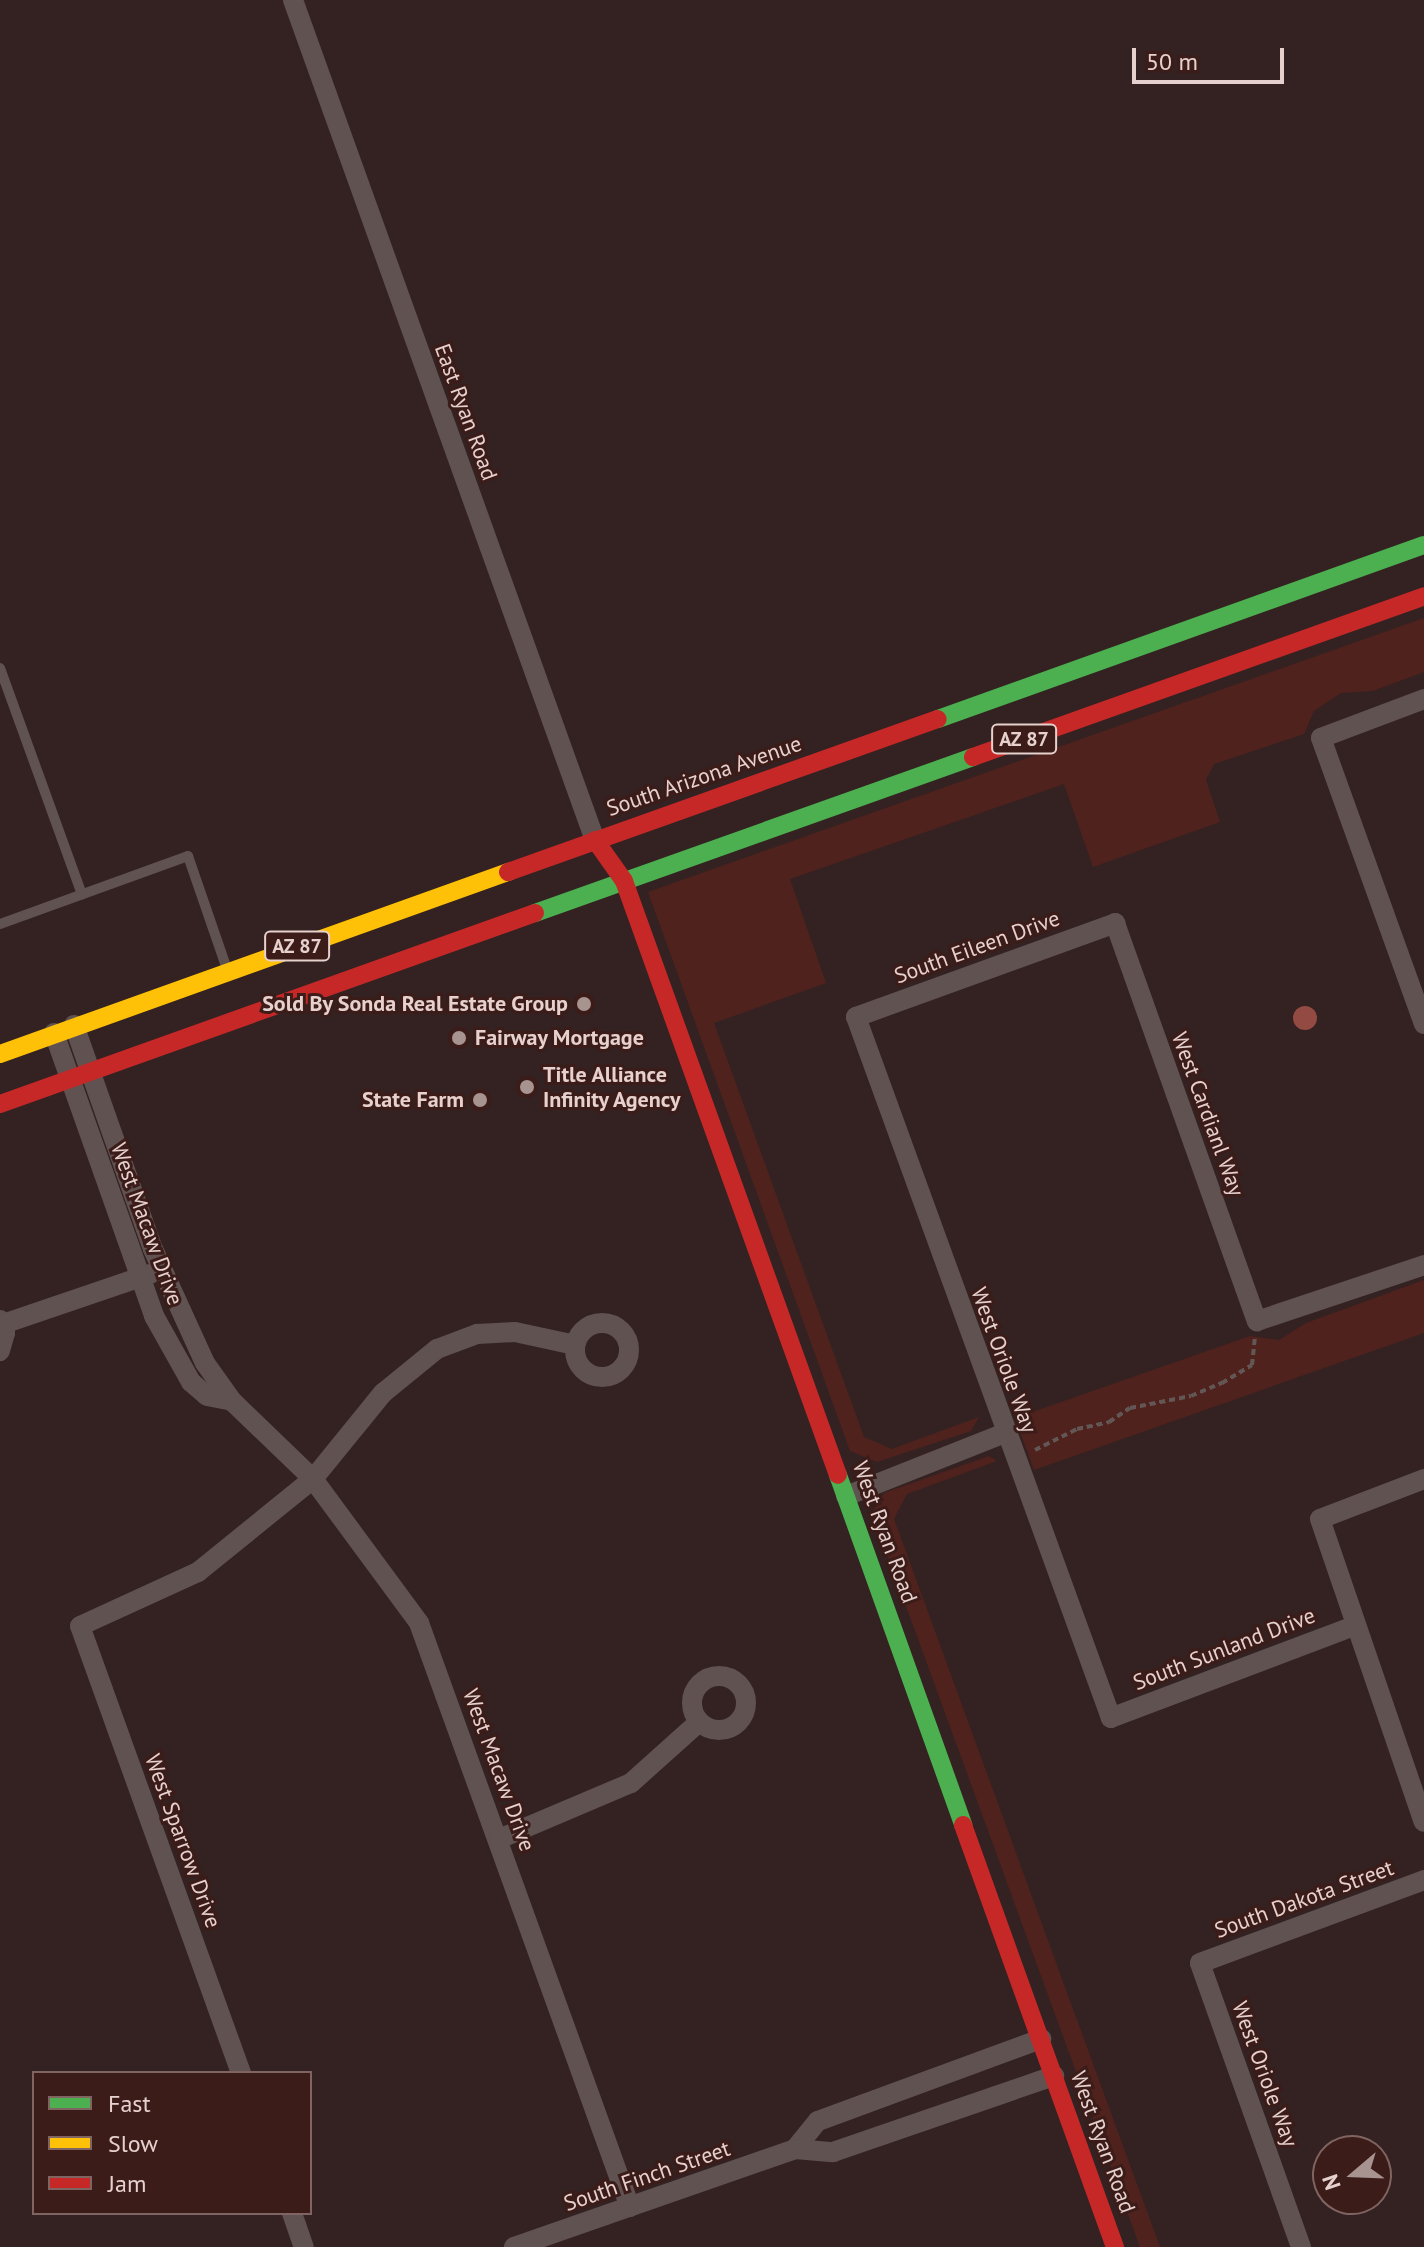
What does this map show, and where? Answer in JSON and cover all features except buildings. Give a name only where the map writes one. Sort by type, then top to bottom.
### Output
[{"type":"main road","name":"South Arizona Avenue","points":[[0,1054],[74,1025],[1424,545]]},
{"type":"main road","name":"AZ 87","points":[[0,1104],[90,1069],[1424,596]]},
{"type":"main road","name":"West Ryan Road","points":[[595,840],[624,881],[1115,2247]]},
{"type":"street","name":"East Ryan Road","points":[[293,0],[595,840]]},
{"type":"street","points":[[1424,699],[1321,738],[1424,1024]]},
{"type":"street","name":"South Eileen Drive","points":[[856,1017],[1115,923]]},
{"type":"street","name":"West Cardianl Way","points":[[1115,923],[1257,1321]]},
{"type":"street","name":"West Oriole Way","points":[[856,1017],[1111,1718]]},
{"type":"street","name":"West Macaw Drive","points":[[74,1025],[161,1271],[205,1363],[232,1401],[313,1479],[419,1623],[630,2207]]},
{"type":"street","name":"West Macaw Drive","points":[[54,1033],[138,1278],[191,1382],[207,1396],[232,1401]]},
{"type":"street","points":[[102,1172],[123,1165]]},
{"type":"street","points":[[1257,1321],[1424,1265]]},
{"type":"street","points":[[0,1351],[1,1322],[161,1271]]},
{"type":"street","points":[[313,1479],[383,1393],[437,1349],[477,1334],[515,1332],[575,1345]]},
{"type":"street","points":[[846,1496],[1005,1433]]},
{"type":"street","name":"West Sparrow Drive","points":[[240,2071],[80,1626],[198,1572],[313,1479]]},
{"type":"street","points":[[1424,1479],[1320,1519],[1354,1626],[1424,1822]]},
{"type":"street","name":"South Sunland Drive","points":[[1111,1718],[1354,1626]]},
{"type":"street","points":[[499,1839],[631,1783],[699,1722]]},
{"type":"street","name":"South Dakota Street","points":[[1200,1963],[1424,1880]]},
{"type":"street","name":"West Oriole Way","points":[[1200,1963],[1301,2247]]},
{"type":"street","name":"South Finch Street","points":[[795,2149],[818,2121],[1041,2039]]},
{"type":"street","name":"South Finch Street","points":[[514,2247],[795,2149],[833,2152],[1054,2076]]},
{"type":"street","points":[[293,2215],[304,2247]]},
{"type":"lane","points":[[0,668],[82,895]]},
{"type":"lane","points":[[0,924],[188,856],[228,970]]},
{"type":"path","points":[[1014,1457],[1077,1429],[1109,1422],[1130,1408],[1191,1396],[1222,1383],[1252,1365],[1257,1321]]},
{"type":"shaded area","points":[[1424,618],[1424,672],[1373,691],[1341,693],[1314,711],[1304,734],[1214,764],[1206,780],[1220,822],[1093,867],[1064,784],[790,879],[826,983],[714,1023],[864,1437],[892,1449],[979,1417],[971,1431],[877,1462],[850,1451],[648,892]]},
{"type":"shaded area","points":[[1305,1006],[1314,1009],[1317,1018],[1314,1027],[1305,1030],[1296,1027],[1293,1018],[1296,1009]]},
{"type":"shaded area","points":[[1424,1280],[1424,1333],[1034,1470],[1015,1418],[1250,1336],[1279,1340],[1306,1323]]},
{"type":"shaded area","points":[[989,1456],[997,1461],[907,1494],[894,1519],[1160,2247],[1140,2247],[872,1513],[884,1493]]},
{"type":"traffic: fast","points":[[938,719],[1424,545]]},
{"type":"traffic: fast","points":[[535,913],[973,757]]},
{"type":"traffic: fast","points":[[838,1475],[963,1825]]},
{"type":"traffic: slow","points":[[0,1054],[508,872]]},
{"type":"traffic: jam","points":[[973,757],[1424,596]]},
{"type":"traffic: jam","points":[[508,872],[938,719]]},
{"type":"traffic: jam","points":[[595,840],[624,881],[838,1475]]},
{"type":"traffic: jam","points":[[0,1104],[535,913]]},
{"type":"traffic: jam","points":[[963,1825],[1115,2247]]},
{"type":"place","name":"Sold By Sonda Real Estate Group","points":[[584,1004]]},
{"type":"place","name":"Fairway Mortgage","points":[[459,1038]]},
{"type":"place","name":"Title Alliance Infinity Agency","points":[[527,1087]]},
{"type":"place","name":"State Farm","points":[[480,1100]]}]
